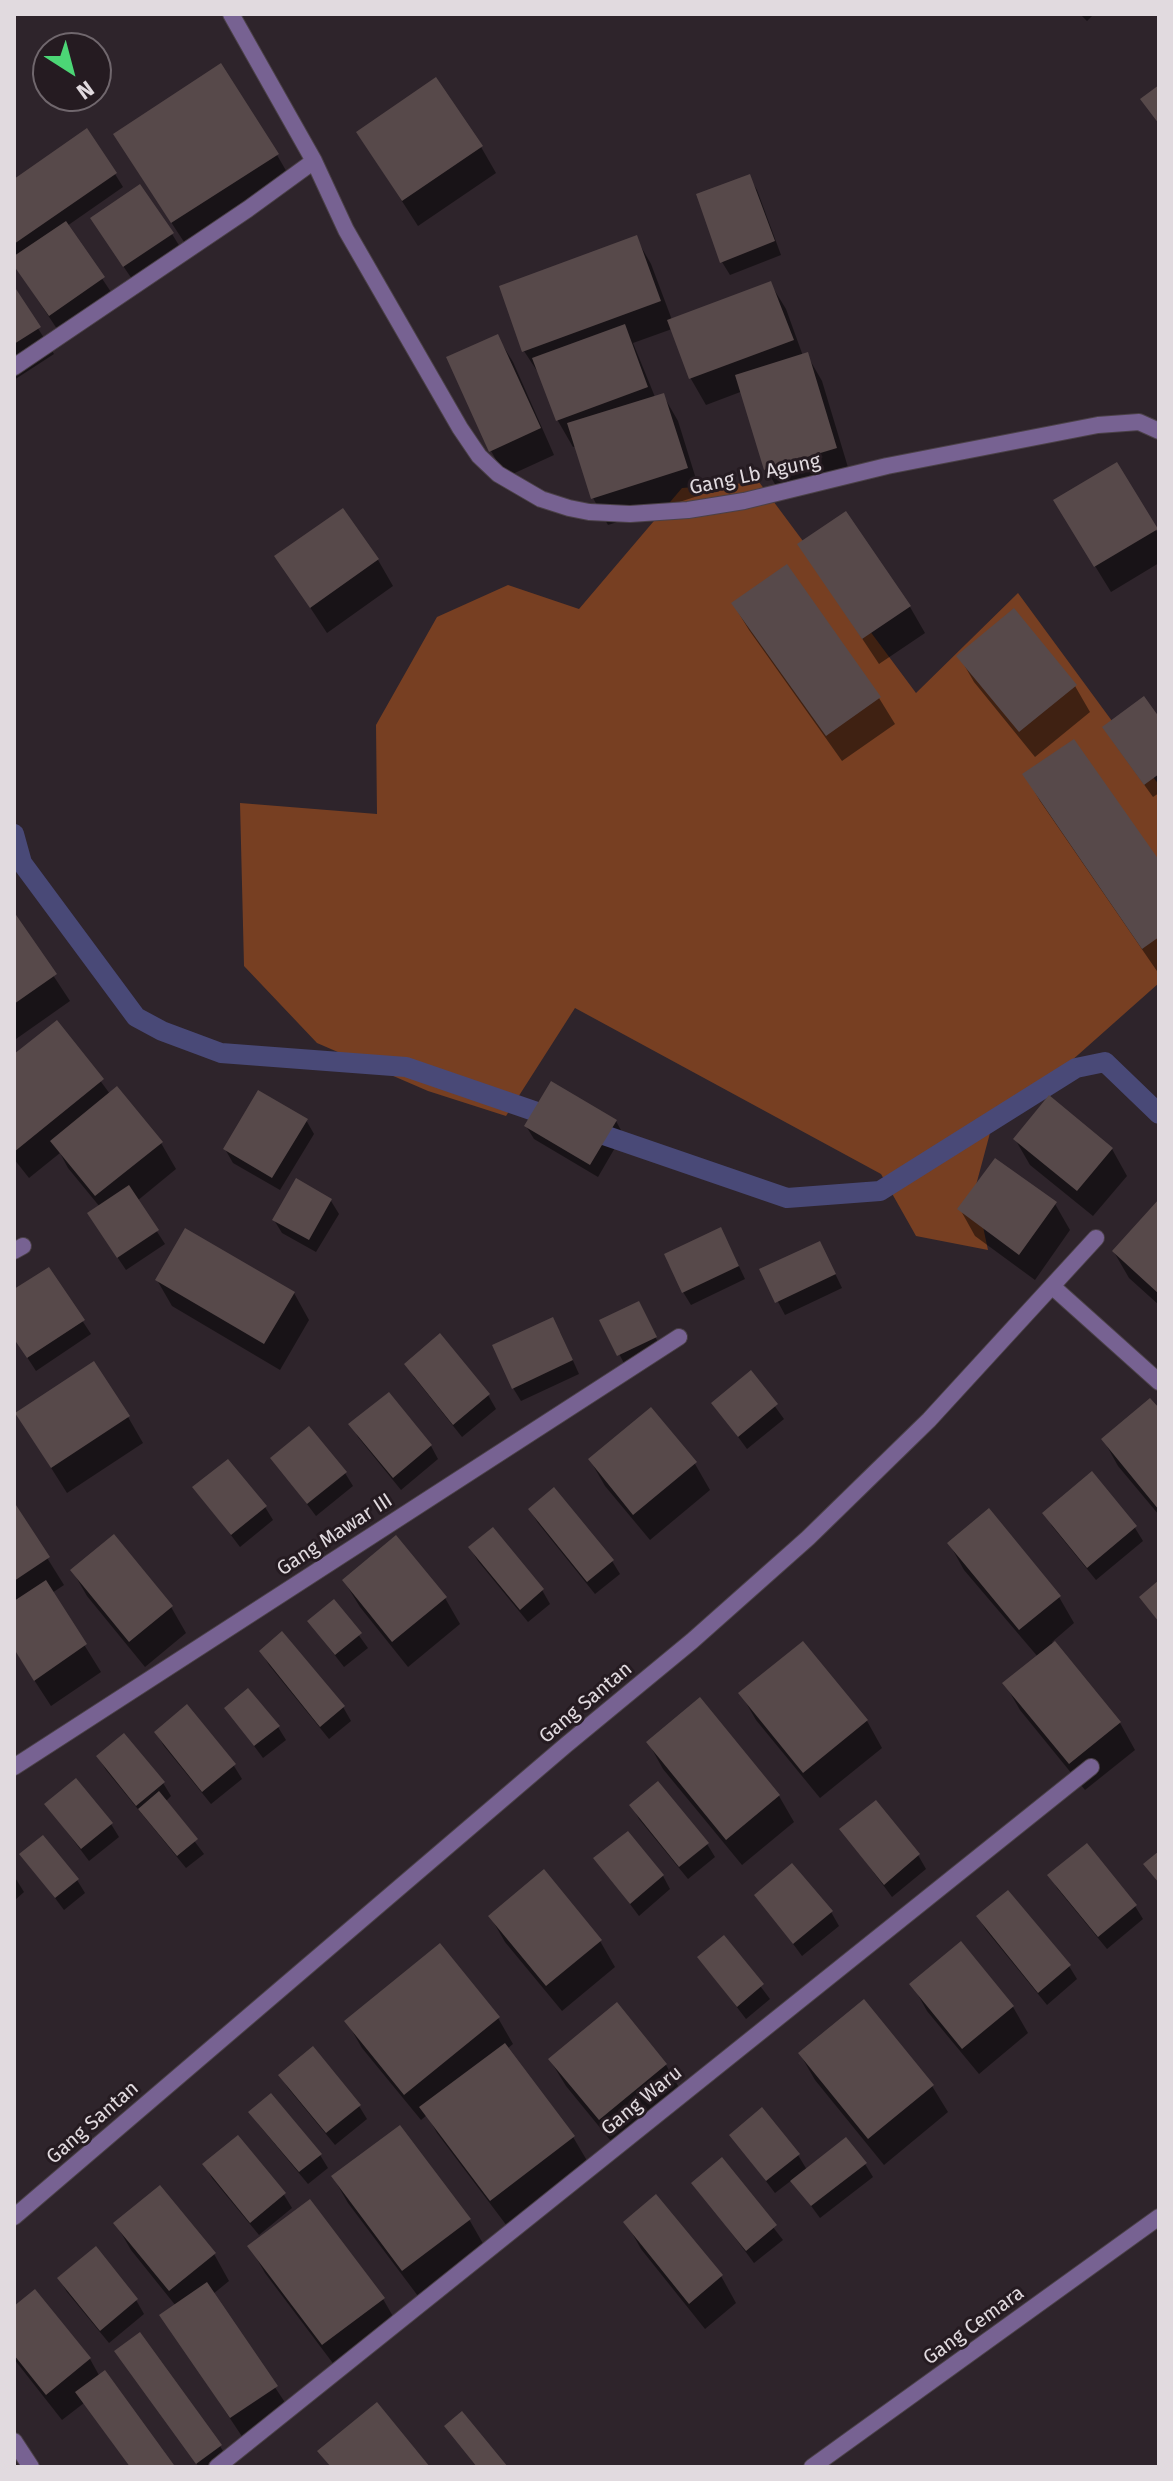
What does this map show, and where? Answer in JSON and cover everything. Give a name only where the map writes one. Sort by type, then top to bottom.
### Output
[{"type":"street","name":"Gang Lb Agung","points":[[231,14],[314,161],[346,230],[420,362],[479,456],[498,474],[541,499],[589,512],[630,514],[688,510],[744,501],[887,466],[1098,425],[1139,422],[1159,431]]},
{"type":"street","points":[[14,367],[314,161]]},
{"type":"street","name":"Gang Santan","points":[[14,2217],[566,1745],[704,1631],[808,1538],[929,1420],[1096,1238]]},
{"type":"street","points":[[1053,1287],[1159,1382]]},
{"type":"street","name":"Gang Mawar III","points":[[14,1767],[679,1337]]},
{"type":"street","name":"Gang Waru","points":[[217,2467],[1091,1767]]},
{"type":"street","name":"Gang Cemara","points":[[812,2467],[1159,2217]]},
{"type":"street","points":[[14,2441],[31,2467]]},
{"type":"shaded area","points":[[759,482],[916,693],[1018,593],[1159,785],[1159,983],[990,1133],[975,1189],[988,1250],[916,1236],[881,1174],[575,1008],[506,1116],[428,1091],[317,1043],[244,966],[240,803],[377,814],[376,725],[437,617],[508,585],[579,609],[682,488]]},
{"type":"building","points":[[221,63],[279,154],[171,223],[113,134]]},
{"type":"building","points":[[436,77],[483,146],[402,201],[356,132]]},
{"type":"building","points":[[1159,85],[1159,124],[1140,99]]},
{"type":"building","points":[[87,128],[117,173],[14,244],[14,179]]},
{"type":"building","points":[[750,174],[775,241],[720,263],[696,194]]},
{"type":"building","points":[[140,184],[174,233],[123,267],[90,218]]},
{"type":"building","points":[[66,221],[105,277],[49,316],[14,266],[14,256]]},
{"type":"building","points":[[637,235],[661,301],[522,352],[499,286]]},
{"type":"building","points":[[771,281],[794,340],[689,379],[667,320]]},
{"type":"building","points":[[14,286],[41,327],[14,344]]},
{"type":"building","points":[[625,324],[648,387],[556,421],[532,358]]},
{"type":"building","points":[[498,334],[541,428],[489,452],[446,357]]},
{"type":"building","points":[[808,352],[837,448],[764,470],[735,375]]},
{"type":"building","points":[[664,393],[688,468],[591,499],[567,423]]},
{"type":"building","points":[[1117,462],[1158,529],[1094,567],[1053,500]]},
{"type":"building","points":[[343,508],[379,559],[310,608],[274,556]]},
{"type":"building","points":[[846,511],[911,606],[862,639],[797,544]]},
{"type":"building","points":[[787,564],[881,697],[826,736],[731,603]]},
{"type":"building","points":[[1014,608],[1077,685],[1019,732],[956,656]]},
{"type":"building","points":[[1144,696],[1159,717],[1159,774],[1144,785],[1102,727]]},
{"type":"building","points":[[1074,739],[1159,860],[1159,937],[1142,949],[1022,774]]},
{"type":"building","points":[[14,912],[57,974],[14,1004]]},
{"type":"building","points":[[57,1020],[104,1079],[14,1152],[14,1054]]},
{"type":"building","points":[[551,1081],[617,1120],[590,1165],[524,1126]]},
{"type":"building","points":[[117,1086],[163,1142],[95,1196],[50,1141]]},
{"type":"building","points":[[258,1090],[308,1119],[272,1178],[223,1149]]},
{"type":"building","points":[[1049,1095],[1113,1148],[1077,1191],[1013,1139]]},
{"type":"building","points":[[995,1158],[1057,1202],[1019,1255],[957,1209]]},
{"type":"building","points":[[296,1178],[332,1199],[309,1240],[272,1220]]},
{"type":"building","points":[[129,1185],[159,1230],[117,1258],[87,1213]]},
{"type":"building","points":[[1159,1199],[1159,1294],[1112,1251]]},
{"type":"building","points":[[721,1227],[739,1266],[682,1293],[664,1254]]},
{"type":"building","points":[[185,1228],[295,1292],[264,1344],[155,1280]]},
{"type":"building","points":[[820,1241],[836,1274],[775,1303],[759,1269]]},
{"type":"building","points":[[49,1267],[85,1320],[27,1358],[14,1339],[14,1289]]},
{"type":"building","points":[[639,1301],[657,1337],[617,1356],[599,1320]]},
{"type":"building","points":[[553,1317],[573,1360],[512,1389],[492,1345]]},
{"type":"building","points":[[440,1333],[490,1394],[453,1425],[404,1364]]},
{"type":"building","points":[[94,1361],[130,1416],[51,1468],[15,1413]]},
{"type":"building","points":[[751,1370],[778,1404],[738,1437],[711,1403]]},
{"type":"building","points":[[389,1392],[432,1445],[393,1478],[348,1424]]},
{"type":"building","points":[[1150,1398],[1159,1408],[1159,1510],[1101,1439]]},
{"type":"building","points":[[651,1407],[697,1462],[633,1515],[588,1459]]},
{"type":"building","points":[[309,1426],[347,1472],[307,1504],[270,1458]]},
{"type":"building","points":[[228,1459],[267,1506],[231,1535],[192,1487]]},
{"type":"building","points":[[1092,1471],[1137,1526],[1087,1568],[1042,1513]]},
{"type":"building","points":[[554,1487],[614,1560],[587,1582],[528,1509]]},
{"type":"building","points":[[14,1502],[50,1557],[14,1581]]},
{"type":"building","points":[[989,1508],[1061,1596],[1019,1630],[947,1543]]},
{"type":"building","points":[[493,1527],[544,1589],[520,1610],[468,1547]]},
{"type":"building","points":[[114,1534],[173,1606],[129,1642],[70,1570]]},
{"type":"building","points":[[396,1535],[447,1597],[392,1642],[342,1580]]},
{"type":"building","points":[[46,1580],[87,1644],[34,1681],[14,1649],[14,1601]]},
{"type":"building","points":[[1159,1580],[1159,1622],[1139,1597]]},
{"type":"building","points":[[334,1599],[362,1633],[335,1655],[307,1621]]},
{"type":"building","points":[[282,1631],[345,1706],[320,1727],[259,1651]]},
{"type":"building","points":[[803,1641],[868,1720],[803,1773],[738,1693]]},
{"type":"building","points":[[1055,1641],[1121,1722],[1069,1764],[1002,1683]]},
{"type":"building","points":[[248,1688],[280,1726],[254,1746],[224,1708]]},
{"type":"building","points":[[700,1697],[780,1795],[726,1840],[646,1742]]},
{"type":"building","points":[[187,1704],[236,1764],[202,1792],[154,1732]]},
{"type":"building","points":[[124,1733],[165,1782],[136,1806],[96,1756]]},
{"type":"building","points":[[76,1778],[113,1823],[81,1849],[44,1804]]},
{"type":"building","points":[[658,1781],[709,1843],[679,1867],[629,1805]]},
{"type":"building","points":[[159,1791],[198,1839],[177,1856],[138,1809]]},
{"type":"building","points":[[876,1800],[920,1854],[884,1885],[839,1829]]},
{"type":"building","points":[[628,1831],[664,1875],[630,1904],[593,1858]]},
{"type":"building","points":[[43,1835],[79,1879],[55,1898],[19,1854]]},
{"type":"building","points":[[1087,1843],[1137,1905],[1098,1937],[1047,1875]]},
{"type":"building","points":[[1159,1851],[1159,1883],[1143,1864]]},
{"type":"building","points":[[792,1863],[833,1911],[793,1944],[754,1895]]},
{"type":"building","points":[[544,1869],[602,1940],[546,1986],[488,1916]]},
{"type":"building","points":[[1008,1890],[1071,1965],[1038,1993],[976,1916]]},
{"type":"building","points":[[724,1935],[764,1984],[737,2007],[697,1957]]},
{"type":"building","points":[[961,1941],[1014,2006],[962,2049],[909,1984]]},
{"type":"building","points":[[440,1943],[500,2017],[404,2095],[344,2021]]},
{"type":"building","points":[[864,1999],[934,2085],[868,2139],[798,2053]]},
{"type":"building","points":[[617,2002],[667,2064],[599,2120],[548,2059]]},
{"type":"building","points":[[505,2043],[575,2136],[490,2201],[419,2107]]},
{"type":"building","points":[[313,2046],[361,2105],[326,2133],[278,2075]]},
{"type":"building","points":[[271,2093],[322,2154],[299,2172],[248,2112]]},
{"type":"building","points":[[762,2107],[800,2154],[766,2181],[729,2135]]},
{"type":"building","points":[[400,2125],[471,2219],[402,2271],[331,2176]]},
{"type":"building","points":[[238,2135],[286,2193],[250,2223],[202,2164]]},
{"type":"building","points":[[846,2137],[867,2163],[811,2206],[790,2181]]},
{"type":"building","points":[[722,2157],[777,2225],[746,2251],[691,2183]]},
{"type":"building","points":[[160,2185],[216,2253],[169,2291],[113,2223]]},
{"type":"building","points":[[656,2194],[723,2275],[689,2304],[623,2222]]},
{"type":"building","points":[[310,2199],[385,2298],[322,2345],[247,2246]]},
{"type":"building","points":[[96,2246],[138,2299],[100,2331],[57,2278]]},
{"type":"building","points":[[207,2282],[278,2386],[230,2418],[159,2315]]},
{"type":"building","points":[[35,2289],[91,2358],[46,2395],[14,2355],[14,2306]]},
{"type":"building","points":[[140,2332],[222,2445],[196,2464],[114,2351]]},
{"type":"building","points":[[105,2370],[174,2465],[130,2467],[75,2392]]},
{"type":"building","points":[[377,2402],[430,2467],[331,2467],[317,2451]]},
{"type":"building","points":[[462,2411],[508,2467],[477,2467],[444,2426]]},
{"type":"waterway","points":[[14,834],[22,863],[136,1017],[162,1031],[221,1053],[406,1067],[787,1198],[880,1191],[1076,1068],[1105,1062],[1159,1114]]}]
